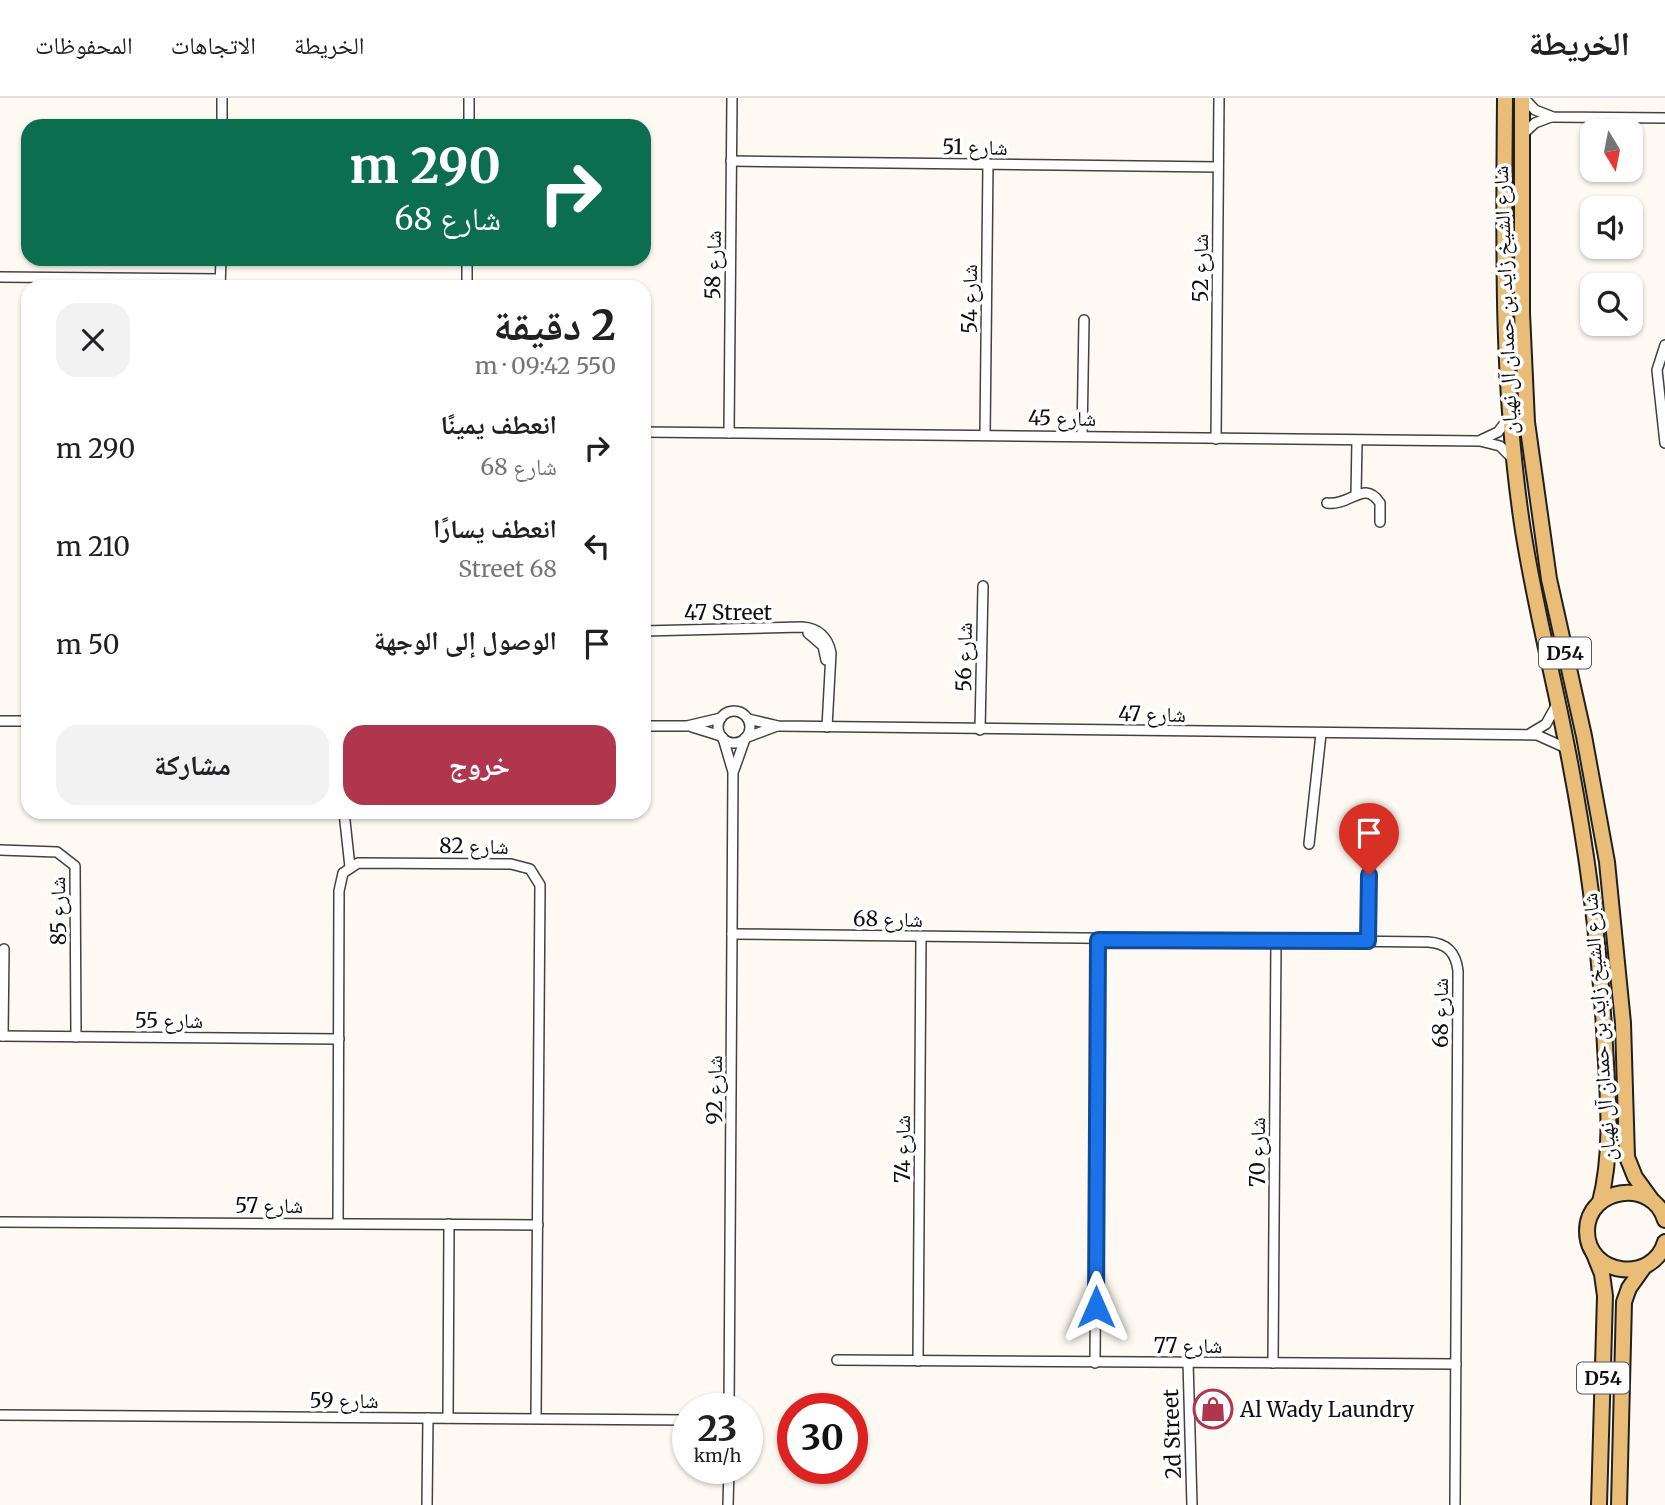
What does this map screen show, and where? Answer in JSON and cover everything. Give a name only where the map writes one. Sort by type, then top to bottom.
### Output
[{"type":"main road","name":"شارع الشيخ زايد بن حمدان آل نهيان","points":[[1504,98],[1505,362],[1515,461],[1528,563],[1568,749],[1586,848],[1602,984],[1608,1125],[1606,1179],[1601,1202],[1593,1210],[1587,1232],[1594,1254]]},
{"type":"main road","name":"شارع الشيخ زايد بن حمدان آل نهيان","points":[[1523,98],[1523,342],[1527,422],[1549,579],[1590,768],[1607,862],[1623,1023],[1627,1157],[1635,1177],[1658,1205],[1665,1220]]},
{"type":"main road","points":[[1504,276],[1509,297],[1511,334],[1517,342],[1523,342]]},
{"type":"main road","points":[[1505,362],[1510,360],[1517,365],[1527,422]]},
{"type":"main road","points":[[1601,1202],[1625,1192],[1658,1205]]},
{"type":"main road","points":[[1594,1254],[1617,1269],[1630,1271],[1644,1267],[1661,1255],[1665,1242]]},
{"type":"main road","name":"D54","points":[[1594,1254],[1602,1275],[1605,1296],[1599,1505]]},
{"type":"main road","name":"D54","points":[[1619,1505],[1624,1309],[1629,1288],[1644,1267]]},
{"type":"street","points":[[222,98],[222,119]]},
{"type":"street","points":[[469,98],[469,119]]},
{"type":"street","name":"شارع 58","points":[[729,433],[732,98]]},
{"type":"street","name":"شارع 52","points":[[1216,439],[1219,98]]},
{"type":"street","points":[[1523,98],[1535,110],[1553,117]]},
{"type":"street","points":[[1522,135],[1535,123],[1553,117],[1665,118]]},
{"type":"street","name":"شارع 51","points":[[731,161],[1218,167]]},
{"type":"street","name":"شارع 54","points":[[985,435],[988,164]]},
{"type":"street","points":[[0,277],[110,280]]},
{"type":"street","points":[[1082,436],[1084,320]]},
{"type":"street","points":[[1665,345],[1657,370],[1665,443]]},
{"type":"street","points":[[1480,441],[1498,432],[1510,415]]},
{"type":"street","name":"شارع 45","points":[[651,432],[1480,441],[1500,446],[1515,461]]},
{"type":"street","points":[[1356,495],[1357,441]]},
{"type":"street","points":[[1327,503],[1342,504],[1356,495],[1367,493],[1377,499],[1382,509],[1381,522]]},
{"type":"street","name":"شارع 56","points":[[980,730],[984,586]]},
{"type":"street","name":"47 Street","points":[[651,630],[785,629],[807,632],[820,641],[826,656],[827,727]]},
{"type":"street","points":[[1526,735],[1546,724],[1557,704]]},
{"type":"street","points":[[651,726],[687,726],[722,718],[735,711],[748,719],[750,729],[745,739],[733,743],[687,726]]},
{"type":"street","points":[[722,718],[719,727],[722,737]]},
{"type":"street","name":"شارع 47","points":[[748,719],[778,726],[1526,735],[1548,738],[1568,749]]},
{"type":"street","points":[[0,721],[21,721]]},
{"type":"street","name":"شارع 47","points":[[745,739],[778,726]]},
{"type":"street","points":[[1309,844],[1321,734]]},
{"type":"street","name":"شارع 92","points":[[722,737],[733,772],[729,1393]]},
{"type":"street","name":"شارع 92","points":[[733,772],[745,739]]},
{"type":"street","points":[[338,1223],[340,881],[350,866],[345,819]]},
{"type":"street","name":"شارع 85","points":[[0,850],[57,852],[75,866],[76,1037]]},
{"type":"street","points":[[1368,941],[1369,853]]},
{"type":"street","name":"شارع 82","points":[[350,866],[368,863],[521,864],[536,876],[540,884],[536,1418]]},
{"type":"street","name":"شارع 68","points":[[732,934],[1438,942],[1453,953],[1457,961],[1455,1505]]},
{"type":"street","name":"شارع 74","points":[[918,1361],[920,937]]},
{"type":"street","points":[[1095,1363],[1098,940]]},
{"type":"street","name":"شارع 70","points":[[1273,1363],[1276,941]]},
{"type":"street","points":[[1,1036],[4,949]]},
{"type":"street","name":"شارع 55","points":[[1,1036],[339,1039]]},
{"type":"street","name":"شارع 57","points":[[0,1222],[538,1225]]},
{"type":"street","points":[[448,1418],[449,1224]]},
{"type":"street","name":"شارع 77","points":[[837,1360],[1456,1364]]},
{"type":"street","name":"2d Street","points":[[1188,1362],[1192,1505]]},
{"type":"street","name":"شارع 59","points":[[0,1415],[672,1420]]},
{"type":"street","points":[[427,1505],[428,1418]]},
{"type":"street","points":[[728,1505],[729,1484]]},
{"type":"place","name":"Al Wady Laundry","points":[[1213,1409]]},
{"type":"route","points":[[1096,1307],[1098,940],[1368,941],[1369,875]]}]
